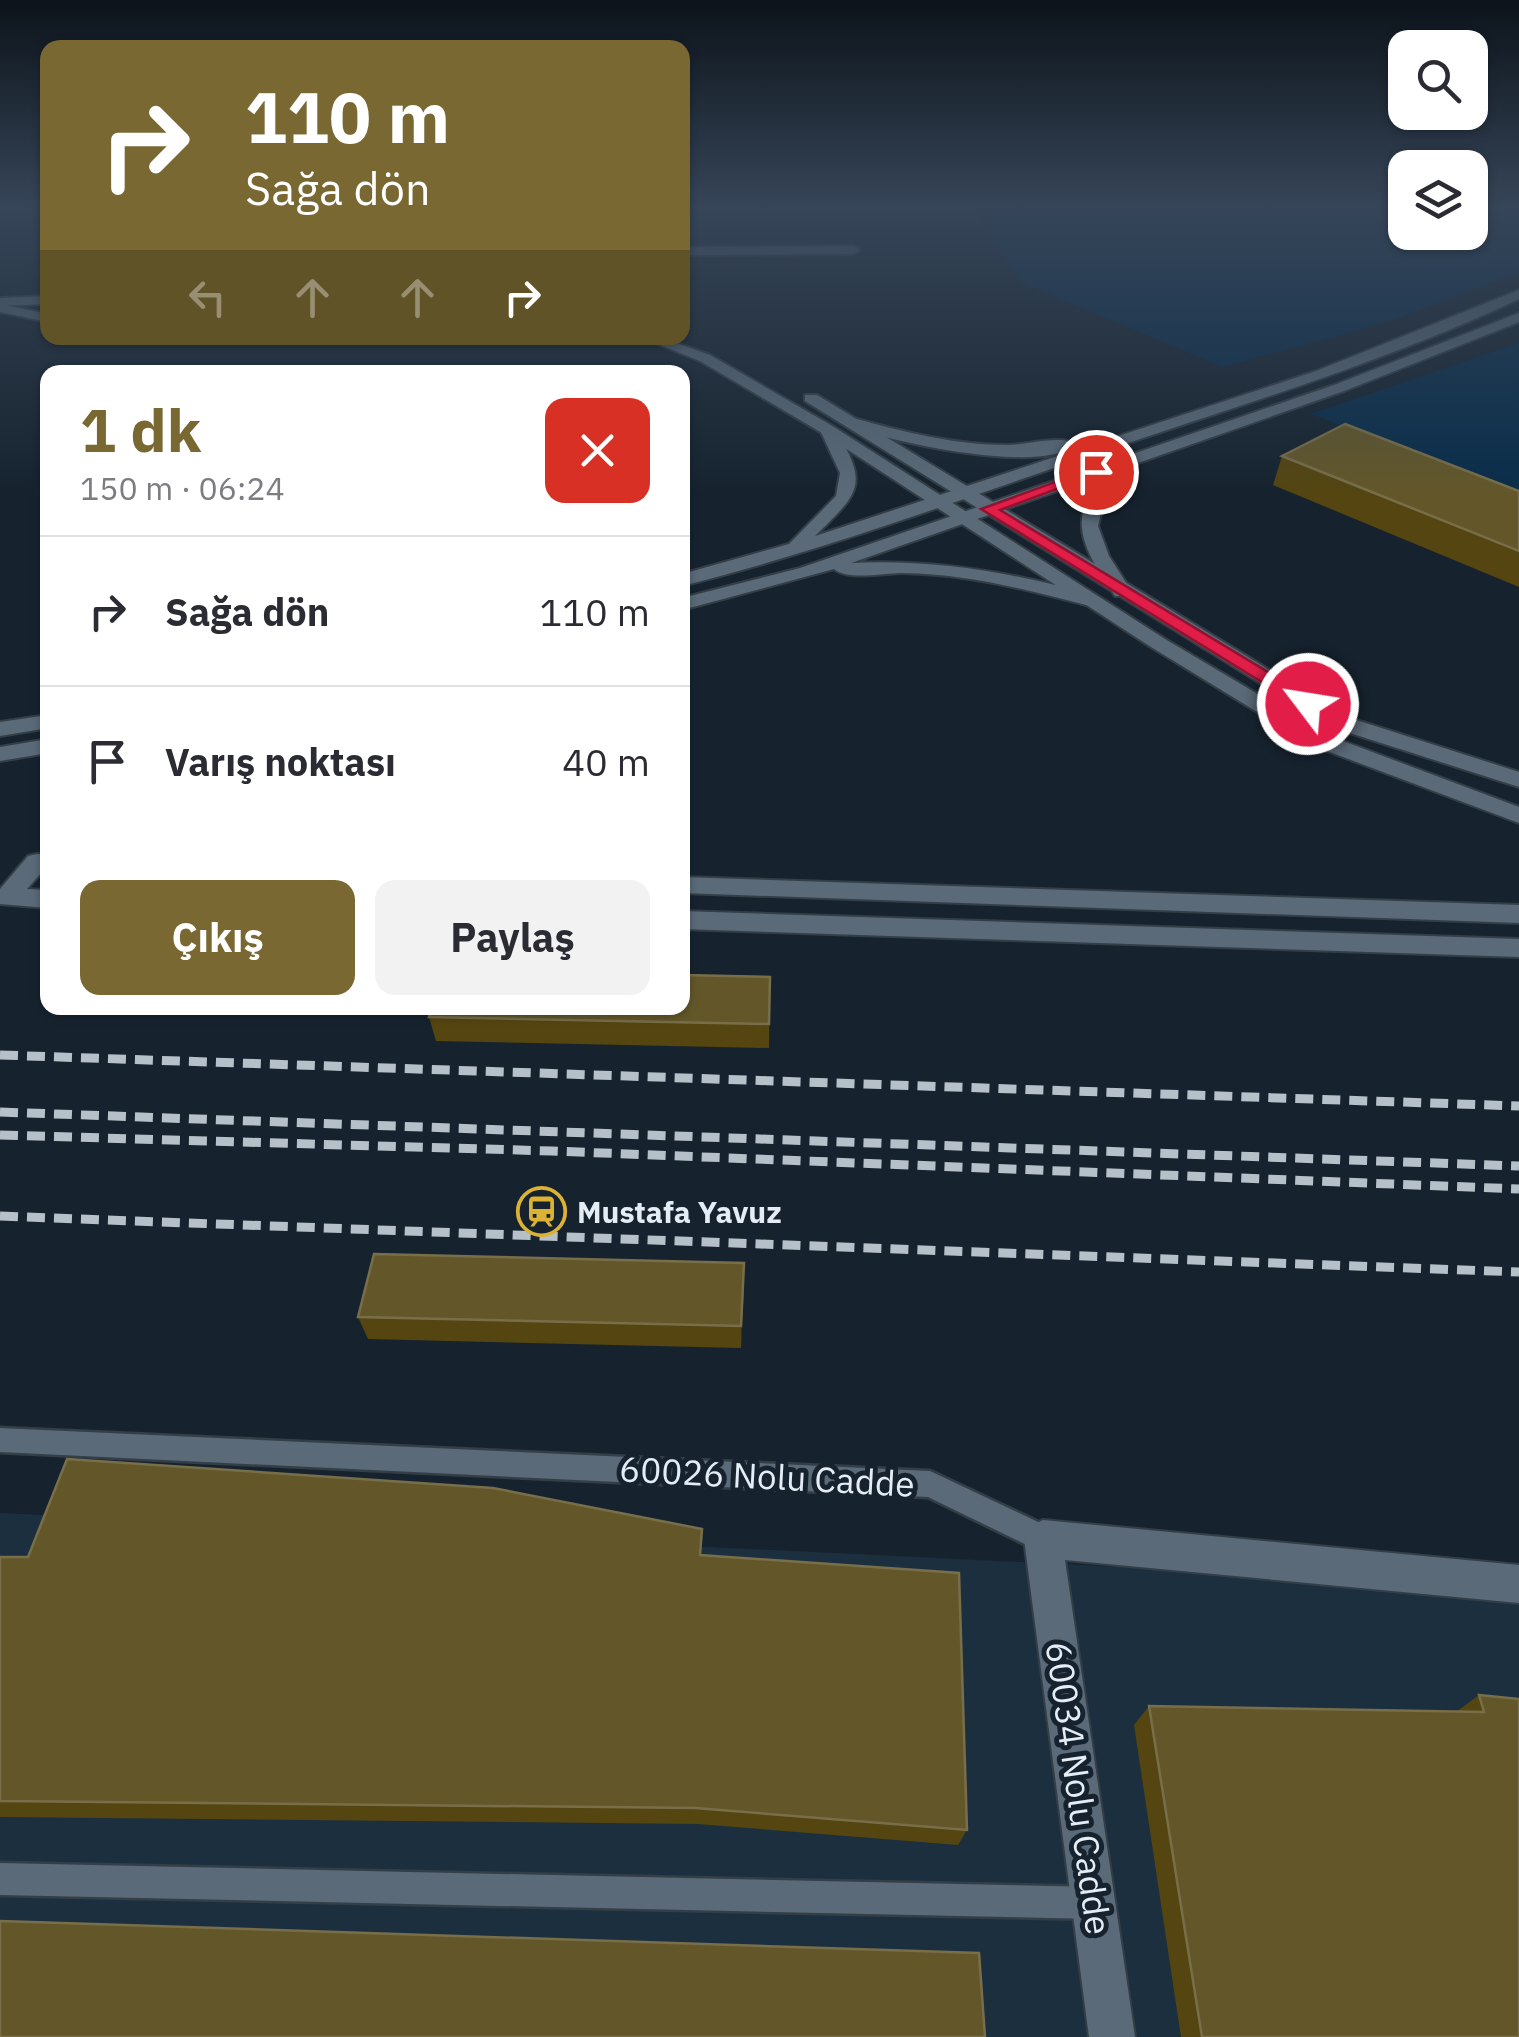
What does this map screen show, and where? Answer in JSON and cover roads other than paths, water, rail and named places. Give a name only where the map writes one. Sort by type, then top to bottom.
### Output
[{"type":"street","points":[[690,578],[785,554],[1312,376],[1500,303]]},
{"type":"street","points":[[0,305],[40,316]]},
{"type":"street","points":[[690,602],[806,572],[1132,460],[1340,388],[1519,317]]},
{"type":"street","points":[[690,342],[725,349],[853,422],[961,493],[1339,722],[1519,780]]},
{"type":"street","points":[[669,345],[705,358],[828,430],[1090,600],[1319,740],[1519,815]]},
{"type":"street","points":[[853,422],[892,437],[974,449],[1044,449],[1139,434]]},
{"type":"street","points":[[785,554],[844,498],[849,474],[828,430]]},
{"type":"street","points":[[1122,592],[1096,552],[1086,517],[1099,488],[1132,460]]},
{"type":"street","points":[[806,572],[906,565],[973,570],[1022,579],[1090,600]]},
{"type":"street","points":[[0,730],[40,722]]},
{"type":"street","points":[[0,754],[40,747]]},
{"type":"street","points":[[40,862],[7,897],[40,898]]},
{"type":"street","points":[[690,884],[1519,914]]},
{"type":"street","points":[[690,920],[1519,948]]},
{"type":"street","name":"60026 Nolu Cadde","points":[[1043,1539],[1519,1584]]},
{"type":"street","name":"60034 Nolu Cadde","points":[[1043,1539],[1112,2037]]},
{"type":"lane","name":"60026 Nolu Cadde","points":[[0,1440],[930,1484],[1043,1539]]},
{"type":"lane","points":[[0,1879],[1096,1903]]},
{"type":"railway","points":[[0,1055],[1519,1106]]},
{"type":"railway","points":[[0,1112],[1519,1166]]},
{"type":"railway","points":[[0,1135],[552,1151],[1519,1189]]},
{"type":"railway","points":[[0,1216],[1519,1272]]},
{"type":"place","name":"Mustafa Yavuz","points":[[542,1211]]}]
